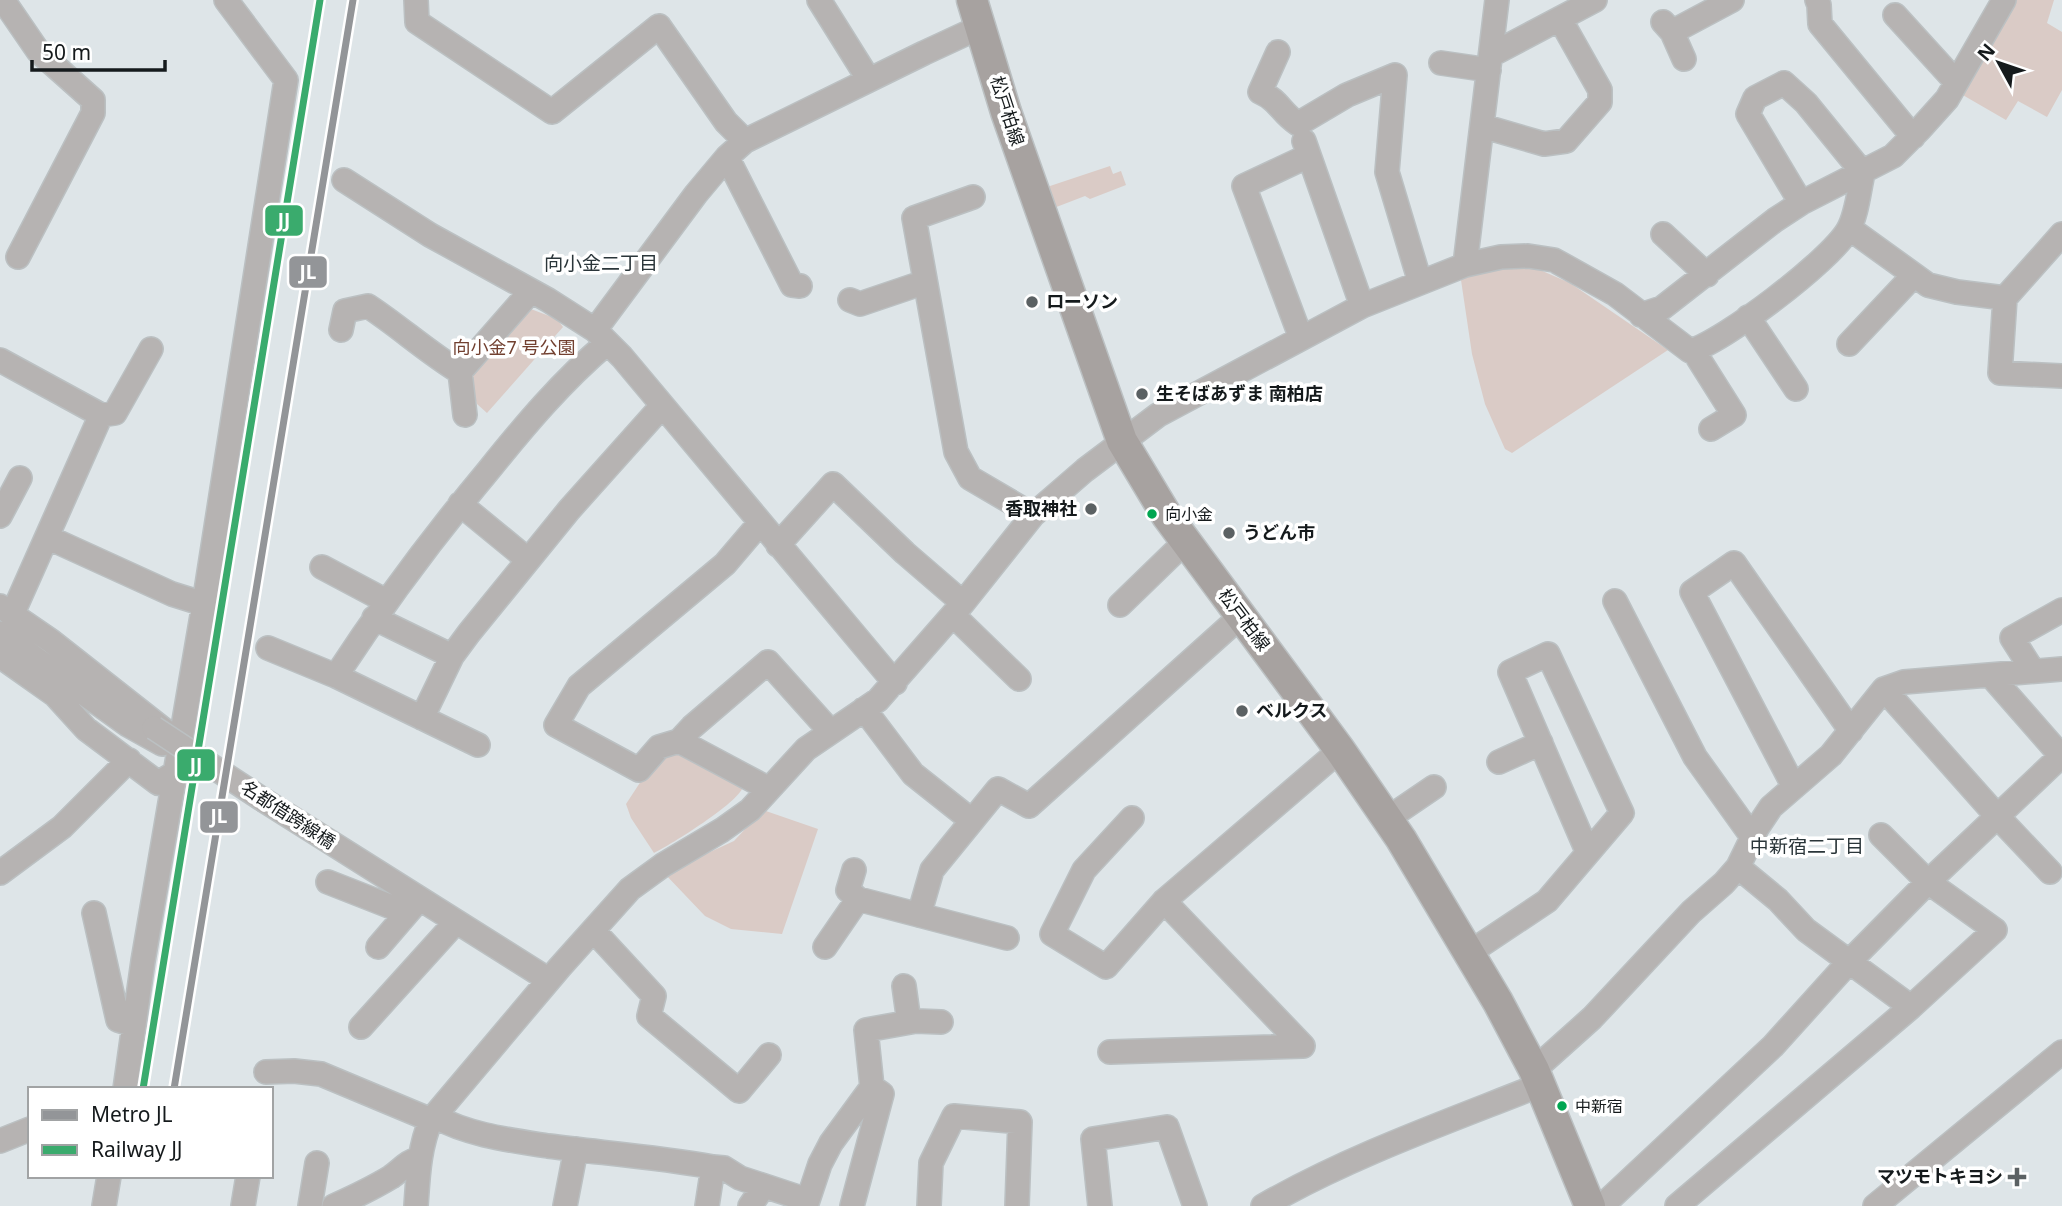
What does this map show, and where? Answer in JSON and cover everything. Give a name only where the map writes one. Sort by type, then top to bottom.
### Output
[{"type":"main road","name":"松戸柏線","points":[[976,14],[1006,112],[1122,441],[1138,472],[1185,542],[1340,750],[1387,819],[1469,953],[1537,1077],[1590,1206]]},
{"type":"street","points":[[125,1087],[286,80],[226,0]]},
{"type":"street","points":[[416,0],[417,22],[552,112],[659,26],[726,122],[745,141]]},
{"type":"street","points":[[819,0],[869,80]]},
{"type":"street","points":[[1465,265],[1497,0]]},
{"type":"street","points":[[1441,63],[1490,62],[1595,0]]},
{"type":"street","points":[[1684,58],[1667,27],[1732,0]]},
{"type":"street","points":[[1816,0],[1819,5],[1820,24],[1913,137]]},
{"type":"street","points":[[1641,315],[1662,308],[1775,220],[1801,203],[1893,156],[1947,99],[2004,0]]},
{"type":"street","points":[[7,2],[38,51],[93,100],[93,113],[19,257]]},
{"type":"street","points":[[336,676],[380,610],[460,504],[539,409],[578,368],[688,204],[727,157],[745,141],[869,80],[976,14]]},
{"type":"street","points":[[1895,15],[1956,82]]},
{"type":"street","points":[[1482,126],[1544,144],[1566,141],[1600,102],[1600,90],[1560,19]]},
{"type":"street","points":[[1278,52],[1260,92],[1254,98],[1275,98],[1284,115],[1298,124],[1362,306]]},
{"type":"street","points":[[1298,124],[1347,95],[1395,75],[1387,172],[1420,282]]},
{"type":"street","points":[[1801,203],[1748,114],[1755,98],[1784,83],[1806,103],[1863,173]]},
{"type":"street","points":[[1301,338],[1244,186],[1308,156]]},
{"type":"street","points":[[727,157],[792,285],[800,286]]},
{"type":"street","points":[[416,1206],[424,1136],[433,1118],[630,889],[750,810],[806,749],[878,700],[958,609],[1033,515],[1122,441],[1158,415],[1362,306],[1465,265],[1501,257],[1528,256],[1554,260],[1615,294],[1684,348],[1703,348],[1830,254],[1849,228],[1863,173]]},
{"type":"street","points":[[344,180],[430,235],[531,291],[601,336],[895,683]]},
{"type":"street","points":[[973,197],[914,218],[956,452],[970,478],[1033,515]]},
{"type":"street","points":[[1849,228],[1928,285],[2005,298]]},
{"type":"street","points":[[1663,234],[1707,275]]},
{"type":"street","points":[[2062,234],[2005,298],[2000,373],[2062,376]]},
{"type":"street","points":[[1849,344],[1914,275]]},
{"type":"street","points":[[849,300],[860,304],[925,282]]},
{"type":"street","points":[[466,415],[460,372],[531,291]]},
{"type":"street","points":[[341,330],[345,310],[368,306],[432,355],[460,372]]},
{"type":"street","points":[[1748,317],[1796,388]]},
{"type":"street","points":[[0,360],[101,415],[115,413],[151,349]]},
{"type":"street","points":[[1693,350],[1734,415],[1712,429]]},
{"type":"street","points":[[422,718],[452,656],[527,559],[662,406]]},
{"type":"street","points":[[101,415],[47,537],[3,619],[128,724],[178,756]]},
{"type":"street","points":[[0,516],[20,478]]},
{"type":"street","points":[[778,545],[833,484],[905,553],[1019,679]]},
{"type":"street","points":[[460,504],[527,559]]},
{"type":"street","points":[[760,523],[724,564],[579,686],[556,725],[639,770],[659,747],[679,741],[768,662],[830,731]]},
{"type":"street","points":[[47,537],[172,593],[204,604]]},
{"type":"street","points":[[1120,605],[1185,542]]},
{"type":"street","points":[[1794,787],[1692,592],[1734,563],[1851,731]]},
{"type":"street","points":[[322,567],[380,610],[452,656]]},
{"type":"street","points":[[1615,601],[1695,757],[1753,838]]},
{"type":"street","points":[[2033,671],[2012,638],[2062,610]]},
{"type":"street","points":[[919,915],[932,870],[998,789],[1029,806],[1241,616]]},
{"type":"street","name":"名都借跨線橋","points":[[3,619],[154,728],[410,900]]},
{"type":"street","points":[[268,648],[336,676],[478,745]]},
{"type":"street","points":[[1469,953],[1547,901],[1588,853],[1622,813],[1548,654],[1510,671],[1588,853]]},
{"type":"street","points":[[0,656],[55,695],[86,729],[158,783],[178,756]]},
{"type":"street","points":[[1263,1206],[1300,1185],[1434,1127],[1537,1077],[1691,912],[1724,883],[1738,867],[1772,807],[1831,755],[1884,689],[1904,682],[2062,669]]},
{"type":"street","points":[[1602,1206],[1773,1046],[1848,963],[1928,882],[2061,756],[1991,676]]},
{"type":"street","points":[[1884,689],[2050,872]]},
{"type":"street","points":[[864,709],[913,774],[971,820]]},
{"type":"street","points":[[679,741],[769,789]]},
{"type":"street","points":[[1499,762],[1541,743]]},
{"type":"street","points":[[1132,818],[1084,870],[1052,934],[1106,967],[1164,901],[1340,750]]},
{"type":"street","points":[[2,868],[62,828],[129,761]]},
{"type":"street","points":[[1387,819],[1434,787]]},
{"type":"street","points":[[1677,1206],[1911,1007],[1995,930],[1928,882],[1881,835]]},
{"type":"street","points":[[1738,867],[1778,900],[1806,930],[1911,1007]]},
{"type":"street","points":[[854,870],[848,890],[858,899],[1007,938]]},
{"type":"street","points":[[328,881],[410,900],[456,922],[549,980]]},
{"type":"street","points":[[825,947],[858,899]]},
{"type":"street","points":[[379,947],[410,900]]},
{"type":"street","points":[[1110,1052],[1303,1046],[1164,901]]},
{"type":"street","points":[[94,912],[118,1020],[134,1025]]},
{"type":"street","points":[[361,1027],[456,922]]},
{"type":"street","points":[[593,930],[654,996],[649,1016],[739,1091],[769,1055]]},
{"type":"street","points":[[904,986],[909,1022]]},
{"type":"street","points":[[266,1072],[321,1074],[452,1126],[504,1139],[724,1168],[740,1178],[807,1203],[820,1164],[831,1143],[872,1087],[866,1030],[909,1022],[942,1023]]},
{"type":"street","points":[[1875,1206],[2062,1052]]},
{"type":"street","points":[[852,1206],[882,1094],[872,1087]]},
{"type":"street","points":[[929,1206],[931,1163],[954,1116],[1020,1122],[1017,1206]]},
{"type":"street","points":[[1100,1206],[1093,1139],[1167,1127],[1195,1206]]},
{"type":"street","points":[[0,1141],[28,1130]]},
{"type":"street","points":[[565,1206],[576,1149]]},
{"type":"street","points":[[334,1206],[361,1194],[394,1175],[412,1160],[420,1158]]},
{"type":"street","points":[[310,1206],[317,1163]]},
{"type":"street","points":[[707,1206],[713,1167]]},
{"type":"street","points":[[104,1206],[109,1178]]},
{"type":"street","points":[[243,1206],[248,1178]]},
{"type":"street","points":[[750,1206],[764,1186]]},
{"type":"green space","points":[[2013,0],[2054,0],[2047,23],[2062,32],[2062,90],[2047,117],[2018,101],[2006,120],[1961,94]]},
{"type":"green space","points":[[1110,166],[1113,174],[1121,171],[1126,185],[1090,199],[1085,196],[1046,211],[1038,190]]},
{"type":"green space","points":[[1500,263],[1531,266],[1570,283],[1668,350],[1512,453],[1505,449],[1485,404],[1472,354],[1461,280],[1467,274]]},
{"type":"green space","name":"向小金7 号公園","points":[[523,306],[557,319],[563,327],[487,413],[477,404],[466,370]]},
{"type":"green space","points":[[671,748],[743,787],[730,803],[717,813],[654,853],[631,818],[626,804],[647,772]]},
{"type":"green space","points":[[763,810],[818,829],[782,934],[731,929],[705,916],[664,873],[734,841]]},
{"type":"metro line","name":"JL","points":[[174,1087],[353,0]]},
{"type":"rail line","name":"JJ","points":[[143,1087],[320,0]]},
{"type":"place","name":"ローソン","points":[[1032,302]]},
{"type":"place","name":"生そばあずま 南柏店","points":[[1142,394]]},
{"type":"place","name":"香取神社","points":[[1091,509]]},
{"type":"place","name":"向小金","points":[[1152,514]]},
{"type":"place","name":"うどん市","points":[[1229,533]]},
{"type":"place","name":"ベルクス","points":[[1242,711]]},
{"type":"place","name":"中新宿","points":[[1562,1106]]},
{"type":"place","name":"マツモトキヨシ","points":[[2017,1177]]},
{"type":"district","name":"向小金二丁目","points":[[601,263]]},
{"type":"district","name":"中新宿二丁目","points":[[1807,846]]}]
